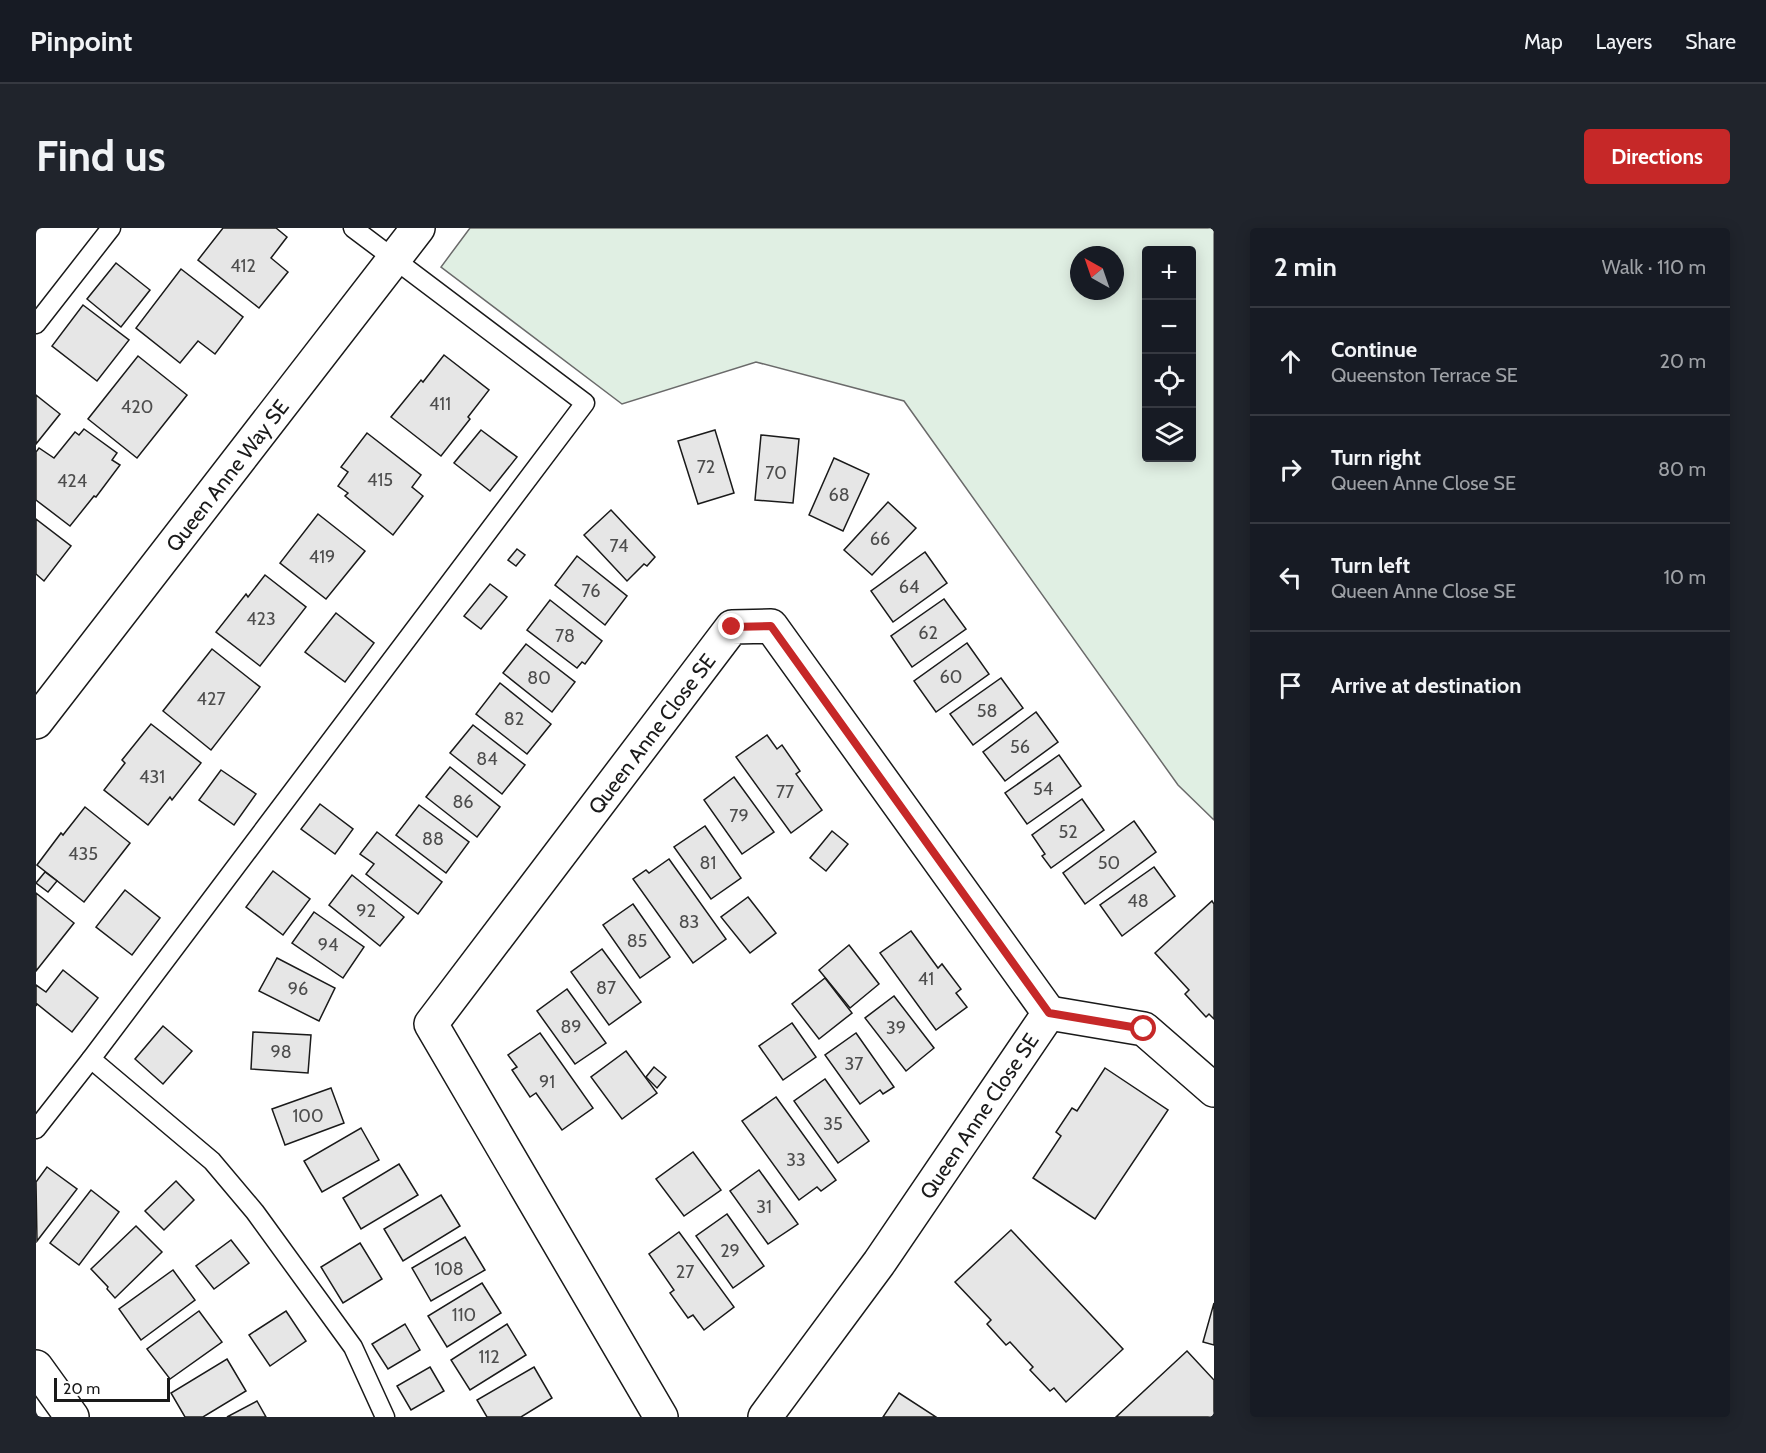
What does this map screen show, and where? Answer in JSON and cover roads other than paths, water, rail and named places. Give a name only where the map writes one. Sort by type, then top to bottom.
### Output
[{"type":"street","name":"Queen Anne Way SE","points":[[42,702],[395,260],[418,228]]},
{"type":"street","name":"Queen Anne Close SE","points":[[661,1417],[431,1024],[732,627],[771,626],[1049,1013],[879,1263],[765,1417]]},
{"type":"street","points":[[1049,1013],[1144,1029],[1214,1090]]},
{"type":"street","points":[[36,1367],[72,1417]]},
{"type":"lane","points":[[36,324],[111,228]]},
{"type":"lane","points":[[36,1129],[585,403],[353,228]]},
{"type":"lane","points":[[91,1059],[212,1161],[255,1212],[353,1347],[385,1417]]}]
